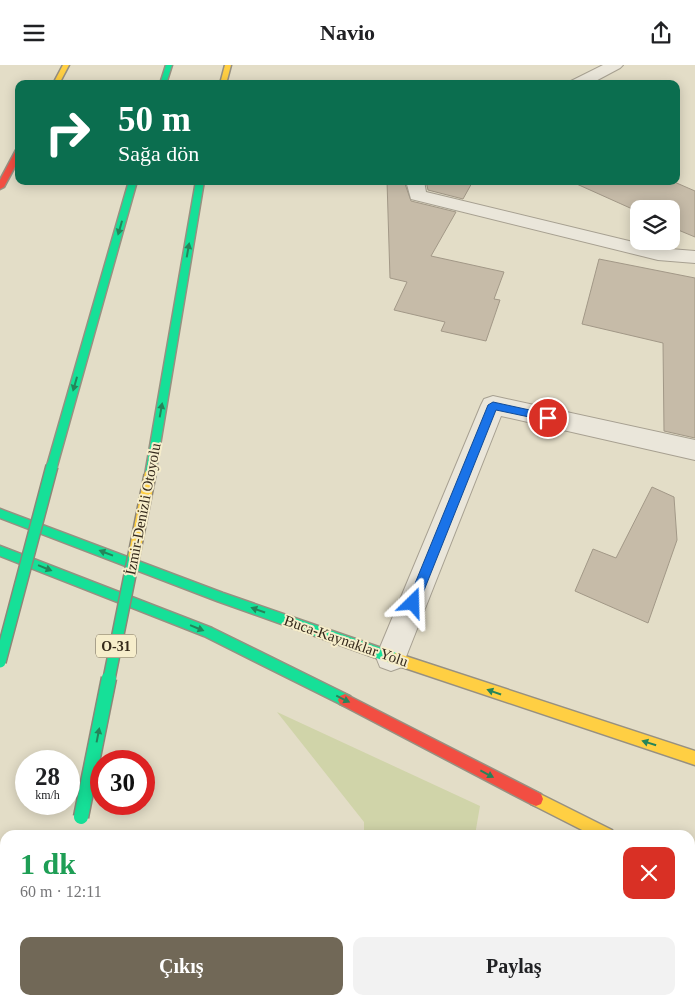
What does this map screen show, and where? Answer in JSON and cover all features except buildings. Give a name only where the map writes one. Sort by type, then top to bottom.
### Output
[{"type":"main road","points":[[58,80],[66,65]]},
{"type":"main road","points":[[164,80],[168,65]]},
{"type":"main road","points":[[224,80],[228,65]]},
{"type":"main road","points":[[0,187],[15,159]]},
{"type":"main road","points":[[0,662],[52,465],[132,185]]},
{"type":"main road","name":"İzmir-Denizli Otoyolu","points":[[80,822],[150,475],[199,185]]},
{"type":"main road","name":"Buca-Kaynaklar Yolu","points":[[0,513],[221,597],[391,657],[695,758]]},
{"type":"main road","points":[[0,551],[208,632],[367,711],[596,830]]},
{"type":"street","points":[[585,80],[615,65]]},
{"type":"street","points":[[416,185],[418,195],[658,254],[695,257]]},
{"type":"street","points":[[391,657],[493,405],[695,450]]},
{"type":"green space","points":[[277,712],[480,806],[476,830],[364,830],[364,822]]},
{"type":"traffic: fast","points":[[164,80],[169,65]]},
{"type":"traffic: fast","points":[[52,466],[132,185]]},
{"type":"traffic: fast","points":[[150,475],[199,185]]},
{"type":"traffic: fast","points":[[0,662],[52,466]]},
{"type":"traffic: fast","points":[[0,513],[221,597],[396,659]]},
{"type":"traffic: fast","points":[[0,551],[208,632],[345,700]]},
{"type":"traffic: fast","points":[[81,817],[134,555]]},
{"type":"traffic: slow","points":[[58,80],[66,65]]},
{"type":"traffic: slow","points":[[224,80],[228,65]]},
{"type":"traffic: slow","points":[[134,555],[150,475]]},
{"type":"traffic: slow","points":[[396,659],[695,758]]},
{"type":"traffic: slow","points":[[536,799],[597,830]]},
{"type":"traffic: jam","points":[[0,187],[15,159]]},
{"type":"traffic: jam","points":[[345,700],[536,799]]},
{"type":"route","points":[[413,603],[493,405],[548,418]]}]
